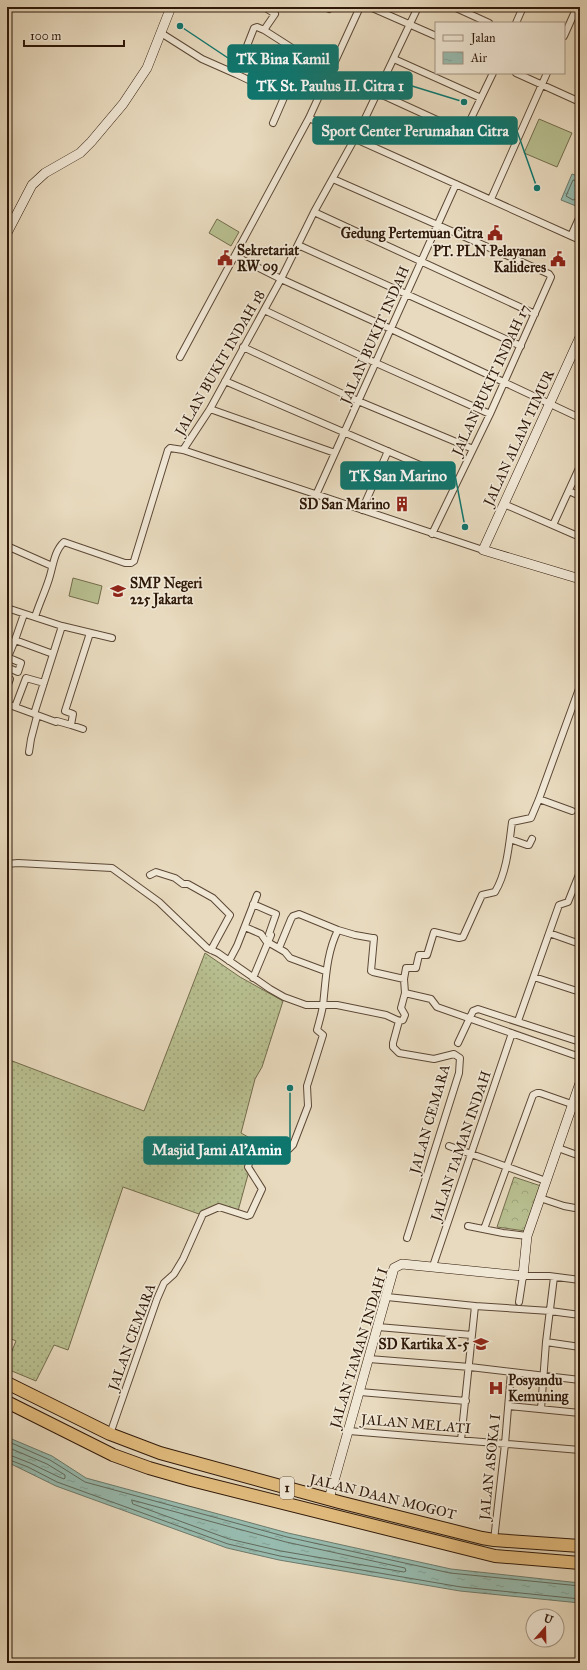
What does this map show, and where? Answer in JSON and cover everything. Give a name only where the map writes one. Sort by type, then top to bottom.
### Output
[{"type":"highway","name":"JALAN DAAN MOGOT","points":[[7,1383],[110,1434],[167,1455],[329,1500],[494,1540],[580,1546]]},
{"type":"highway","name":"1","points":[[7,1402],[65,1431],[133,1462],[191,1480],[494,1556],[580,1563]]},
{"type":"highway","points":[[38,1418],[42,1418],[48,1414],[49,1406],[47,1403]]},
{"type":"highway","points":[[65,1431],[62,1424],[63,1420],[69,1416],[73,1416]]},
{"type":"street","points":[[7,233],[32,185],[44,174],[80,153],[123,104],[147,68],[171,7]]},
{"type":"street","points":[[264,7],[275,14],[264,30]]},
{"type":"street","points":[[180,357],[309,118],[360,7]]},
{"type":"street","points":[[370,7],[435,36]]},
{"type":"street","name":"JALAN BUKIT INDAH 18","points":[[183,450],[210,409],[281,279],[314,212],[355,139],[418,7]]},
{"type":"street","points":[[454,7],[487,22]]},
{"type":"street","points":[[516,22],[523,7]]},
{"type":"street","points":[[565,34],[577,7]]},
{"type":"street","points":[[236,74],[254,28],[264,30],[300,53],[286,93],[273,123]]},
{"type":"street","points":[[161,33],[202,59],[255,83],[286,93]]},
{"type":"street","points":[[394,59],[481,98]]},
{"type":"street","points":[[298,61],[330,73]]},
{"type":"street","points":[[378,93],[461,131],[465,131],[493,74]]},
{"type":"street","points":[[518,74],[580,102]]},
{"type":"street","points":[[491,199],[547,74]]},
{"type":"street","points":[[309,118],[580,240]]},
{"type":"street","points":[[333,179],[438,225]]},
{"type":"street","name":"JALAN BUKIT INDAH","points":[[316,495],[456,184]]},
{"type":"street","points":[[314,212],[535,314]]},
{"type":"street","points":[[571,236],[580,216]]},
{"type":"street","name":"JALAN BUKIT INDAH 17","points":[[432,534],[490,414],[551,279],[549,274],[438,225]]},
{"type":"street","points":[[298,245],[521,346]]},
{"type":"street","points":[[235,256],[281,279],[580,418]]},
{"type":"street","points":[[264,310],[376,364],[490,414]]},
{"type":"street","name":"JALAN ALAM TIMUR","points":[[483,550],[580,337]]},
{"type":"street","points":[[243,347],[358,401],[473,449]]},
{"type":"street","points":[[225,381],[457,481]]},
{"type":"street","points":[[210,409],[335,453]]},
{"type":"street","points":[[35,617],[50,576],[52,566],[58,551],[64,542],[126,563],[131,563],[134,560],[168,450],[170,448],[183,450],[432,534],[580,579]]},
{"type":"street","points":[[362,510],[388,451]]},
{"type":"street","points":[[553,525],[580,466]]},
{"type":"street","points":[[569,491],[580,496]]},
{"type":"street","points":[[504,504],[580,537]]},
{"type":"street","points":[[7,546],[52,566]]},
{"type":"street","points":[[7,608],[62,626],[112,638]]},
{"type":"street","points":[[7,673],[9,668],[18,672],[21,662],[8,657],[24,614]]},
{"type":"street","points":[[30,752],[31,739],[44,683],[62,626]]},
{"type":"street","points":[[71,725],[73,714],[65,711],[90,633]]},
{"type":"street","points":[[15,640],[53,654]]},
{"type":"street","points":[[7,677],[10,679],[7,687]]},
{"type":"street","points":[[14,707],[25,679],[28,678],[44,683]]},
{"type":"street","points":[[7,864],[18,862],[112,868],[159,902],[211,950],[284,997],[306,1005],[337,1005],[386,1015],[399,1021],[403,1020],[405,1015],[401,1008],[406,968],[416,968],[419,955],[427,955],[434,932],[459,938],[463,937],[482,895],[495,892],[505,868],[512,822],[531,818],[580,686]]},
{"type":"street","points":[[7,704],[36,715],[83,729]]},
{"type":"street","points":[[539,799],[572,811]]},
{"type":"street","points":[[510,839],[527,845],[529,845],[532,839]]},
{"type":"street","points":[[150,875],[156,872],[175,878],[183,884],[188,884],[213,898],[230,915],[211,950]]},
{"type":"street","points":[[518,1020],[559,905],[568,902],[580,872]]},
{"type":"street","points":[[573,890],[580,893]]},
{"type":"street","points":[[229,961],[257,895]]},
{"type":"street","points":[[253,904],[276,914],[269,934],[271,935],[253,978]]},
{"type":"street","points":[[279,948],[289,922],[293,916],[302,915],[338,930],[374,938],[371,971],[404,979]]},
{"type":"street","points":[[244,928],[260,934],[268,942],[285,952],[290,958],[325,970]]},
{"type":"street","points":[[323,1004],[326,976],[325,970],[338,930]]},
{"type":"street","points":[[549,933],[580,944]]},
{"type":"street","points":[[534,977],[580,992]]},
{"type":"street","points":[[404,992],[431,999],[436,1007],[580,1057]]},
{"type":"street","name":"JALAN CEMARA","points":[[110,1434],[157,1299],[164,1283],[174,1274],[183,1259],[203,1214],[219,1207],[247,1216],[252,1214],[262,1189],[248,1167],[255,1143],[263,1142],[289,1149],[292,1145],[308,1106],[307,1086],[322,1039],[322,1035],[317,1030],[323,1004]]},
{"type":"street","points":[[458,1043],[469,1018],[475,1009],[518,1020],[580,1042]]},
{"type":"street","name":"JALAN CEMARA","points":[[399,1021],[393,1043],[393,1047],[399,1053],[434,1059],[454,1054],[460,1058],[459,1073],[407,1238]]},
{"type":"street","name":"JALAN TAMAN INDAH","points":[[433,1266],[512,1034]]},
{"type":"street","points":[[519,1302],[527,1236],[558,1148],[576,1105],[580,1083]]},
{"type":"street","points":[[484,1229],[535,1094],[540,1093],[576,1105]]},
{"type":"street","points":[[449,1146],[546,1181]]},
{"type":"street","points":[[558,1148],[580,1156]]},
{"type":"street","points":[[540,1198],[575,1208]]},
{"type":"street","points":[[468,1226],[527,1236]]},
{"type":"street","name":"JALAN TAMAN INDAH I","points":[[329,1500],[394,1268],[402,1264],[523,1276]]},
{"type":"street","points":[[523,1276],[580,1280]]},
{"type":"street","points":[[541,1409],[546,1342],[554,1277]]},
{"type":"street","points":[[387,1297],[580,1315]]},
{"type":"street","points":[[461,1440],[470,1367],[475,1306]]},
{"type":"street","points":[[378,1327],[472,1335]]},
{"type":"street","points":[[546,1342],[580,1347]]},
{"type":"street","points":[[369,1359],[470,1367],[580,1380]]},
{"type":"street","name":"JALAN ASOKA I","points":[[494,1540],[509,1406],[511,1372]]},
{"type":"street","points":[[360,1392],[466,1401]]},
{"type":"street","points":[[509,1406],[580,1413]]},
{"type":"street","name":"JALAN MELATI","points":[[349,1431],[580,1450]]},
{"type":"green space","points":[[539,119],[572,133],[557,167],[524,153]]},
{"type":"green space","points":[[217,219],[239,232],[231,246],[209,233]]},
{"type":"green space","points":[[73,578],[102,586],[98,604],[69,596]]},
{"type":"green space","points":[[205,953],[240,977],[283,1001],[262,1067],[255,1079],[241,1133],[257,1142],[238,1211],[217,1205],[199,1214],[123,1187],[68,1350],[54,1345],[36,1381],[7,1369],[7,1363],[16,1341],[7,1337],[7,1059],[144,1111]]},
{"type":"green space","points":[[514,1177],[541,1186],[525,1231],[497,1227]]},
{"type":"water","points":[[572,174],[580,177],[580,197],[576,206],[561,200]]},
{"type":"water","points":[[7,1437],[52,1456],[86,1478],[288,1533],[451,1569],[580,1583],[580,1603],[460,1591],[279,1560],[227,1548],[56,1486],[7,1462]]},
{"type":"waterway","points":[[213,953],[226,962]]},
{"type":"place","name":"TK Bina Kamil","points":[[180,26]]},
{"type":"place","name":"TK St. Paulus II. Citra 1","points":[[464,102]]},
{"type":"place","name":"Sport Center Perumahan Citra","points":[[537,188]]},
{"type":"place","name":"Gedung Pertemuan Citra","points":[[495,233]]},
{"type":"place","name":"Sekretariat RW 09","points":[[225,258]]},
{"type":"place","name":"PT. PLN Pelayanan Kalideres","points":[[558,259]]},
{"type":"place","name":"SD San Marino","points":[[402,504]]},
{"type":"place","name":"TK San Marino","points":[[465,527]]},
{"type":"place","name":"SMP Negeri 225 Jakarta","points":[[118,591]]},
{"type":"place","name":"Masjid Jami Al'Amin","points":[[290,1088]]},
{"type":"place","name":"SD Kartika X-5","points":[[481,1344]]},
{"type":"place","name":"Posyandu Kemuning","points":[[496,1388]]}]
